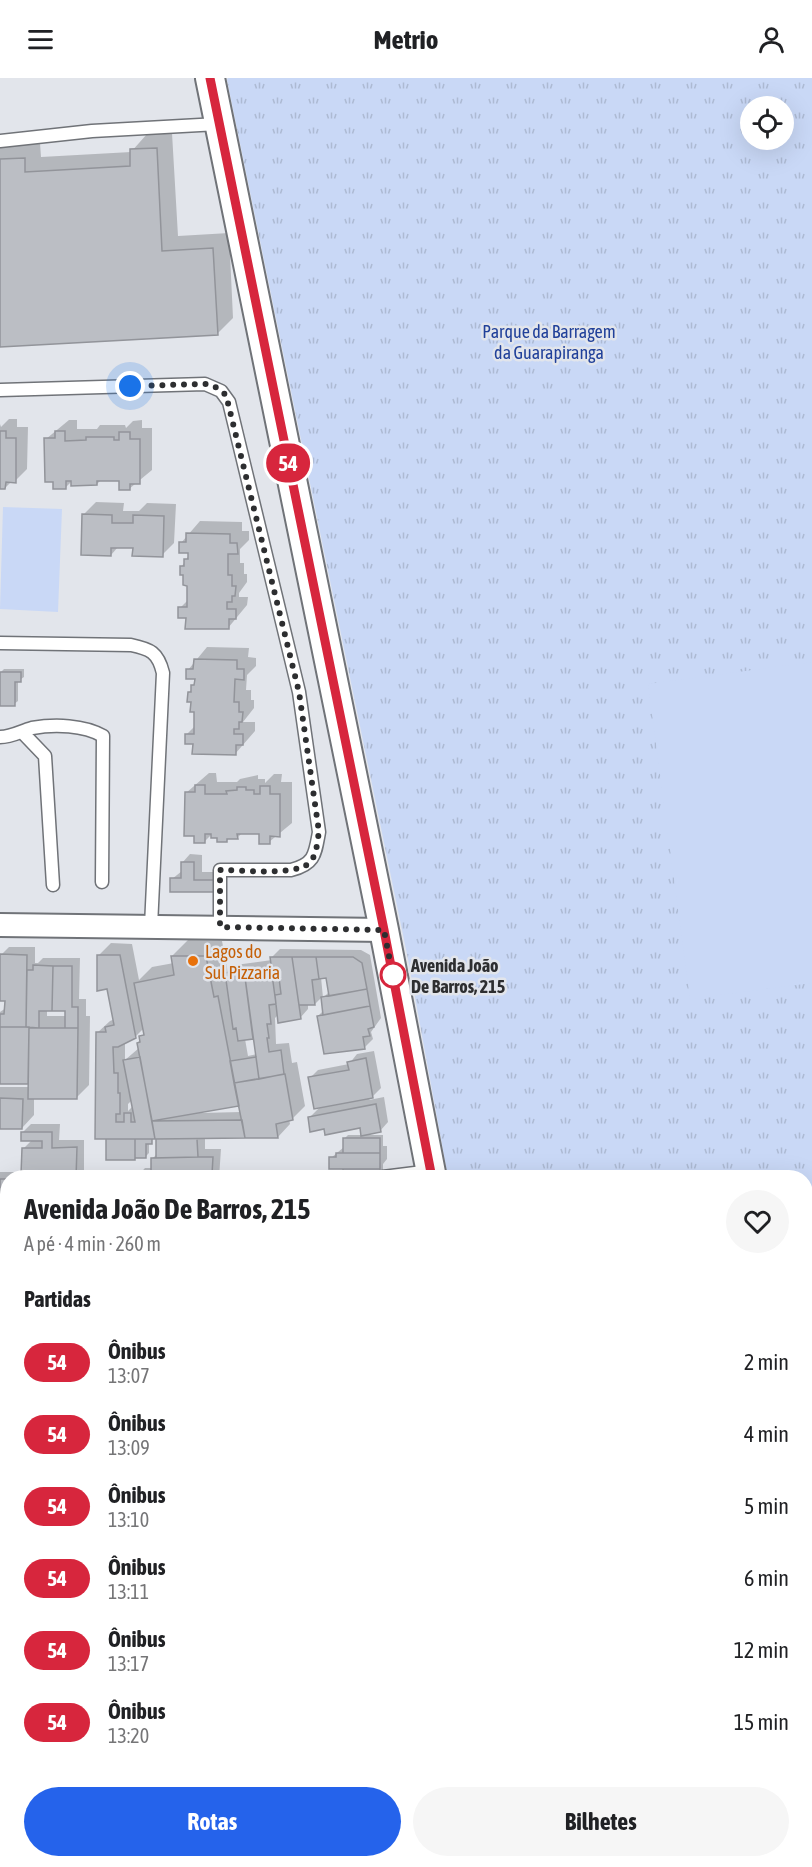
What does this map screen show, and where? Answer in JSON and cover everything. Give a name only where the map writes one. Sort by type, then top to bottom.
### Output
[{"type":"street","points":[[210,78],[431,1170]]},
{"type":"street","points":[[0,925],[151,921],[384,930]]},
{"type":"lane","points":[[0,141],[92,131],[218,124]]},
{"type":"lane","points":[[0,390],[205,384],[221,391],[230,402],[299,692],[319,832],[314,855],[303,867],[291,870],[220,870],[220,922]]},
{"type":"lane","points":[[0,643],[131,645],[146,648],[156,655],[164,672],[151,921]]},
{"type":"lane","points":[[0,737],[11,737],[22,732],[50,726],[92,729],[104,736],[102,882]]},
{"type":"lane","points":[[22,732],[45,756],[53,885]]},
{"type":"green space","name":"Parque da Barragem da Guarapiranga","points":[[228,78],[812,78],[812,1170],[447,1170],[408,959],[227,80]]},
{"type":"green space","points":[[3,507],[62,509],[58,612],[0,609]]},
{"type":"green space","points":[[812,662],[812,983],[690,999],[648,684]]},
{"type":"building","points":[[157,148],[162,251],[213,248],[218,335],[0,347],[0,159],[25,158],[25,172],[130,166],[130,149]]},
{"type":"building","points":[[0,431],[6,431],[6,438],[16,438],[16,483],[6,482],[5,489],[0,489]]},
{"type":"building","points":[[55,431],[65,431],[65,441],[86,440],[86,437],[114,437],[114,440],[119,440],[119,432],[130,432],[130,439],[140,439],[140,484],[130,484],[130,490],[119,490],[119,481],[97,481],[97,485],[71,486],[71,481],[66,481],[66,489],[53,489],[53,482],[45,482],[44,438],[55,438]]},
{"type":"building","points":[[82,514],[112,515],[112,523],[133,523],[133,515],[164,516],[163,557],[132,556],[133,548],[111,548],[111,556],[81,555]]},
{"type":"building","points":[[186,533],[230,534],[230,543],[237,543],[238,554],[228,554],[228,575],[232,575],[232,586],[236,586],[232,602],[227,602],[227,609],[236,609],[236,619],[229,619],[229,629],[185,629],[186,618],[178,618],[178,607],[187,607],[187,586],[183,585],[180,566],[184,566],[184,559],[188,559],[188,553],[179,553],[179,542],[186,542]]},
{"type":"building","points":[[194,659],[237,660],[237,669],[244,669],[244,680],[235,679],[234,702],[239,702],[239,712],[243,712],[239,729],[234,729],[234,734],[243,734],[243,745],[236,745],[236,755],[192,754],[193,744],[185,744],[185,734],[194,734],[194,712],[190,712],[191,702],[187,702],[188,692],[191,692],[191,685],[194,685],[195,679],[186,679],[186,669],[193,669]]},
{"type":"building","points":[[0,672],[21,672],[21,682],[15,682],[15,706],[0,706]]},
{"type":"building","points":[[195,785],[205,785],[205,794],[227,794],[226,791],[246,787],[246,790],[254,790],[254,794],[260,794],[260,786],[270,786],[270,794],[280,794],[280,837],[270,836],[270,844],[259,844],[259,834],[237,834],[238,839],[217,842],[217,838],[211,838],[211,834],[205,834],[205,843],[194,843],[194,836],[184,836],[185,792],[195,792]]},
{"type":"building","points":[[181,862],[194,862],[194,880],[218,880],[218,892],[170,892],[170,878],[181,878]]},
{"type":"building","points":[[0,954],[27,955],[26,1027],[0,1027],[0,1014],[4,1014],[5,1001],[0,1001]]},
{"type":"building","points":[[97,955],[120,955],[136,1038],[118,1047],[113,1047],[114,1073],[118,1073],[118,1093],[120,1093],[120,1114],[116,1114],[116,1122],[124,1122],[124,1113],[131,1113],[131,1122],[135,1122],[123,1060],[140,1057],[155,1139],[95,1139],[96,1032],[106,1032],[105,1027],[114,1025],[107,989],[97,991]]},
{"type":"building","points":[[171,956],[206,956],[214,997],[218,996],[239,1106],[152,1121],[137,1043],[140,1042],[139,1036],[144,1035],[134,983],[174,975]]},
{"type":"building","points":[[270,957],[292,957],[301,1019],[278,1023],[275,995],[281,994],[279,978],[273,978]]},
{"type":"building","points":[[292,957],[316,957],[319,979],[312,980],[315,1005],[299,1005]]},
{"type":"building","points":[[316,957],[353,957],[362,963],[367,989],[329,996],[326,978],[319,979]]},
{"type":"building","points":[[33,965],[53,966],[52,1011],[39,1011],[39,1028],[26,1027],[27,970],[33,970]]},
{"type":"building","points":[[53,966],[72,966],[72,1007],[78,1007],[78,1028],[65,1028],[65,1011],[52,1011]]},
{"type":"building","points":[[271,967],[276,1004],[269,1005],[271,1024],[267,1024],[269,1038],[267,1038],[269,1052],[281,1050],[284,1074],[259,1079],[244,970]]},
{"type":"building","points":[[244,970],[253,1039],[238,1041],[236,1028],[233,1029],[225,973]]},
{"type":"building","points":[[367,989],[370,1006],[323,1015],[321,997]]},
{"type":"building","points":[[370,1006],[374,1027],[368,1029],[370,1036],[363,1037],[365,1049],[324,1054],[317,1016]]},
{"type":"building","points":[[0,1027],[29,1027],[28,1084],[0,1084]]},
{"type":"building","points":[[29,1028],[78,1028],[77,1099],[28,1099]]},
{"type":"building","points":[[256,1057],[259,1079],[234,1083],[230,1061]]},
{"type":"building","points":[[366,1058],[373,1098],[314,1109],[308,1077],[349,1070],[347,1062]]},
{"type":"building","points":[[285,1074],[293,1120],[276,1124],[278,1138],[245,1138],[234,1083]]},
{"type":"building","points":[[0,1098],[23,1099],[22,1129],[0,1129]]},
{"type":"building","points":[[376,1104],[381,1132],[361,1136],[360,1128],[325,1135],[324,1129],[310,1132],[308,1117]]},
{"type":"building","points":[[242,1120],[245,1138],[155,1139],[152,1121]]},
{"type":"building","points":[[21,1132],[52,1132],[52,1148],[77,1147],[76,1170],[21,1170],[22,1148],[42,1148],[42,1141],[21,1141]]},
{"type":"building","points":[[343,1138],[380,1138],[380,1153],[343,1153]]},
{"type":"building","points":[[106,1139],[135,1139],[135,1160],[106,1160]]},
{"type":"building","points":[[135,1139],[152,1139],[152,1144],[146,1144],[146,1158],[135,1158]]},
{"type":"building","points":[[156,1139],[197,1139],[198,1157],[156,1158]]},
{"type":"building","points":[[336,1153],[380,1153],[380,1169],[329,1169],[329,1157],[336,1157]]},
{"type":"building","points":[[213,1157],[212,1170],[151,1170],[151,1158]]},
{"type":"building","points":[[343,1169],[380,1169],[380,1170]]},
{"type":"bus line","name":"54","points":[[210,78],[384,930],[430,1170]]},
{"type":"place","name":"Lagos do Sul Pizzaria","points":[[193,961]]},
{"type":"place","name":"Avenida João De Barros, 215","points":[[393,975]]},
{"type":"route","points":[[130,386],[205,384],[221,391],[230,402],[231,414],[299,692],[319,832],[314,855],[303,867],[291,870],[220,870],[220,927],[384,930],[393,977],[393,975]]}]
